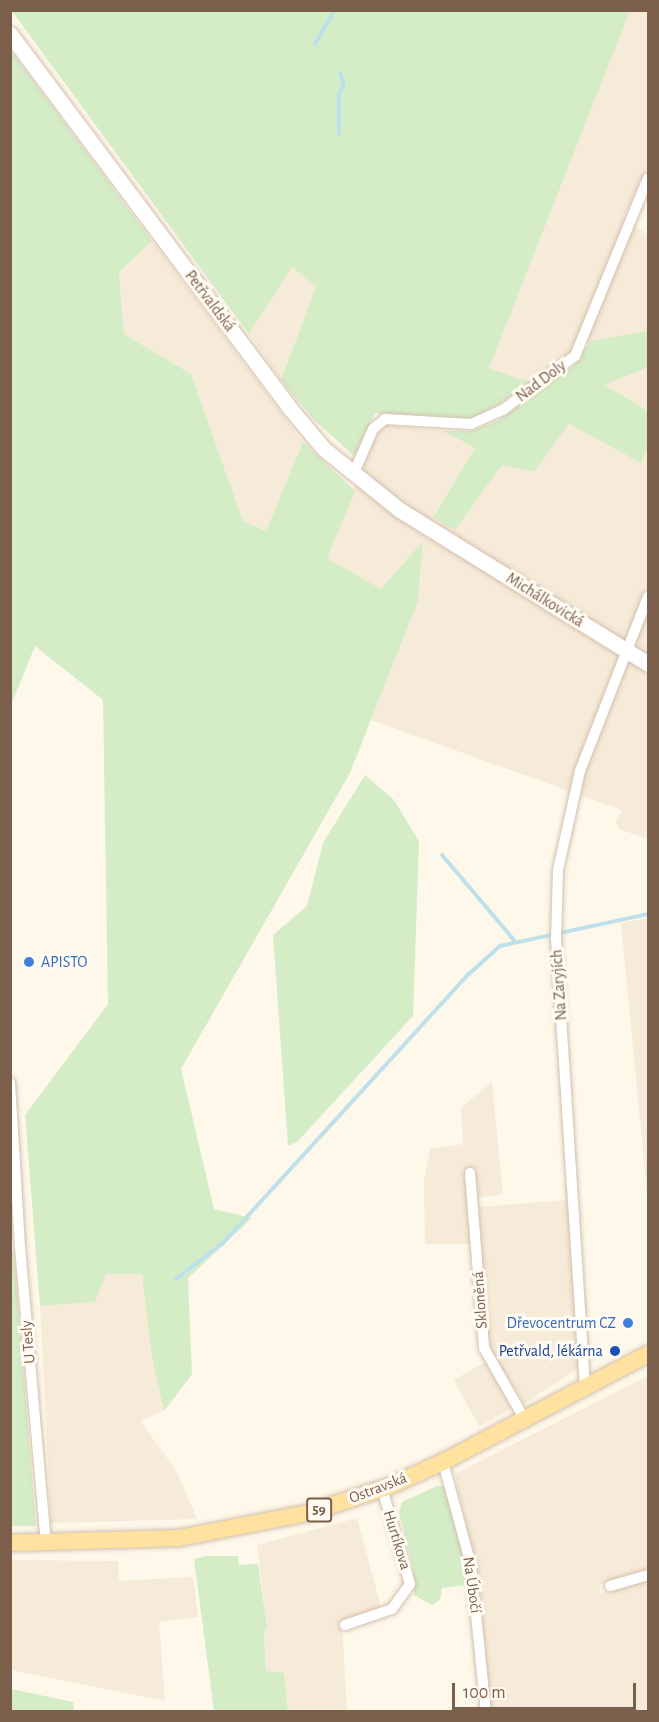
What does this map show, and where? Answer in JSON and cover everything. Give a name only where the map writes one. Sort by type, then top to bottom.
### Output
[{"type":"main road","name":"Ostravská","points":[[10,1543],[137,1541],[220,1533],[308,1514],[382,1488],[443,1462],[648,1354]]},
{"type":"street","name":"Petřvaldská","points":[[10,33],[288,406],[353,475],[441,536]]},
{"type":"street","name":"Nad Doly","points":[[353,475],[373,429],[385,419],[471,424],[504,409],[575,356],[648,178]]},
{"type":"street","name":"Michálkovická","points":[[441,536],[648,664]]},
{"type":"street","name":"Na Zaryjích","points":[[585,1387],[556,939],[558,870],[571,797],[648,597]]},
{"type":"street","name":"U Tesly","points":[[10,1083],[46,1543]]},
{"type":"street","name":"Skloněná","points":[[470,1173],[484,1348],[524,1418]]},
{"type":"street","name":"Na Úbočí","points":[[443,1462],[471,1565],[486,1712]]},
{"type":"street","name":"Hurtíkova","points":[[345,1625],[392,1609],[410,1584],[382,1488]]},
{"type":"street","points":[[609,1586],[648,1575]]},
{"type":"shaded area","points":[[630,11],[648,11],[648,168],[623,218],[648,235],[648,326],[646,331],[591,341],[572,350],[532,383],[489,368]]},
{"type":"shaded area","points":[[152,241],[303,442],[266,531],[243,521],[191,374],[124,334],[119,272]]},
{"type":"shaded area","points":[[292,267],[316,287],[281,380],[249,334]]},
{"type":"shaded area","points":[[648,367],[648,411],[603,385]]},
{"type":"shaded area","points":[[569,424],[640,462],[648,447],[648,835],[645,838],[619,829],[616,821],[622,810],[371,720],[418,601],[423,542],[381,590],[327,558],[374,437],[385,425],[443,431],[475,448],[433,516],[502,464],[534,472]]},
{"type":"shaded area","points":[[648,918],[648,1205],[621,923]]},
{"type":"shaded area","points":[[492,1082],[503,1194],[476,1198],[475,1168],[466,1169],[474,1244],[425,1244],[424,1180],[430,1149],[463,1144],[461,1108]]},
{"type":"shaded area","points":[[568,1200],[578,1368],[524,1404],[489,1348],[477,1207]]},
{"type":"shaded area","points":[[106,1274],[143,1274],[152,1357],[164,1411],[140,1421],[176,1470],[197,1519],[51,1523],[40,1306],[95,1302]]},
{"type":"shaded area","points":[[486,1362],[512,1408],[479,1426],[454,1380]]},
{"type":"shaded area","points":[[648,1376],[648,1570],[599,1585],[601,1594],[648,1580],[648,1711],[490,1711],[480,1611],[484,1610],[455,1474]]},
{"type":"shaded area","points":[[357,1518],[381,1607],[342,1621],[347,1711],[288,1711],[284,1673],[266,1672],[264,1634],[267,1626],[257,1545]]},
{"type":"shaded area","points":[[11,1560],[118,1561],[119,1581],[193,1577],[198,1617],[159,1622],[165,1701],[11,1670]]},
{"type":"green space","points":[[11,10],[630,11],[489,368],[532,383],[478,417],[442,420],[375,413],[354,456],[314,420],[281,380],[316,287],[292,267],[249,334]]},
{"type":"green space","points":[[11,51],[152,241],[119,272],[124,334],[191,374],[243,521],[266,531],[303,442],[355,491],[327,558],[381,589],[423,541],[418,601],[350,773],[181,1069],[214,1209],[252,1218],[188,1278],[192,1374],[164,1411],[152,1357],[142,1274],[106,1274],[95,1302],[40,1306],[25,1115],[108,1004],[103,700],[35,646],[11,705]]},
{"type":"green space","points":[[648,326],[648,367],[604,385],[648,411],[648,447],[641,463],[569,424],[534,472],[502,465],[455,530],[433,517],[475,448],[443,431],[471,431],[498,421],[574,366],[591,341],[646,331]]},
{"type":"green space","points":[[365,775],[394,800],[419,841],[413,1016],[297,1142],[288,1146],[273,935],[307,906],[323,843]]},
{"type":"green space","points":[[11,1250],[14,1255],[36,1526],[11,1526]]},
{"type":"green space","points":[[437,1486],[447,1487],[467,1564],[464,1585],[442,1588],[440,1600],[432,1605],[414,1595],[414,1571],[399,1512],[402,1502]]},
{"type":"green space","points":[[206,1556],[238,1556],[239,1565],[258,1564],[267,1626],[264,1634],[266,1671],[284,1673],[288,1711],[214,1711],[194,1559]]},
{"type":"green space","points":[[11,1689],[73,1702],[74,1711],[11,1711]]},
{"type":"waterway","points":[[315,44],[335,10]]},
{"type":"waterway","points":[[339,134],[339,94],[344,85],[340,73]]},
{"type":"waterway","points":[[442,855],[514,940]]},
{"type":"waterway","points":[[176,1279],[223,1243],[469,974],[500,946],[648,914]]},
{"type":"place","name":"APISTO","points":[[29,962]]},
{"type":"place","name":"Dřevocentrum CZ","points":[[628,1323]]},
{"type":"place","name":"Petřvald, lékárna","points":[[615,1351]]}]
